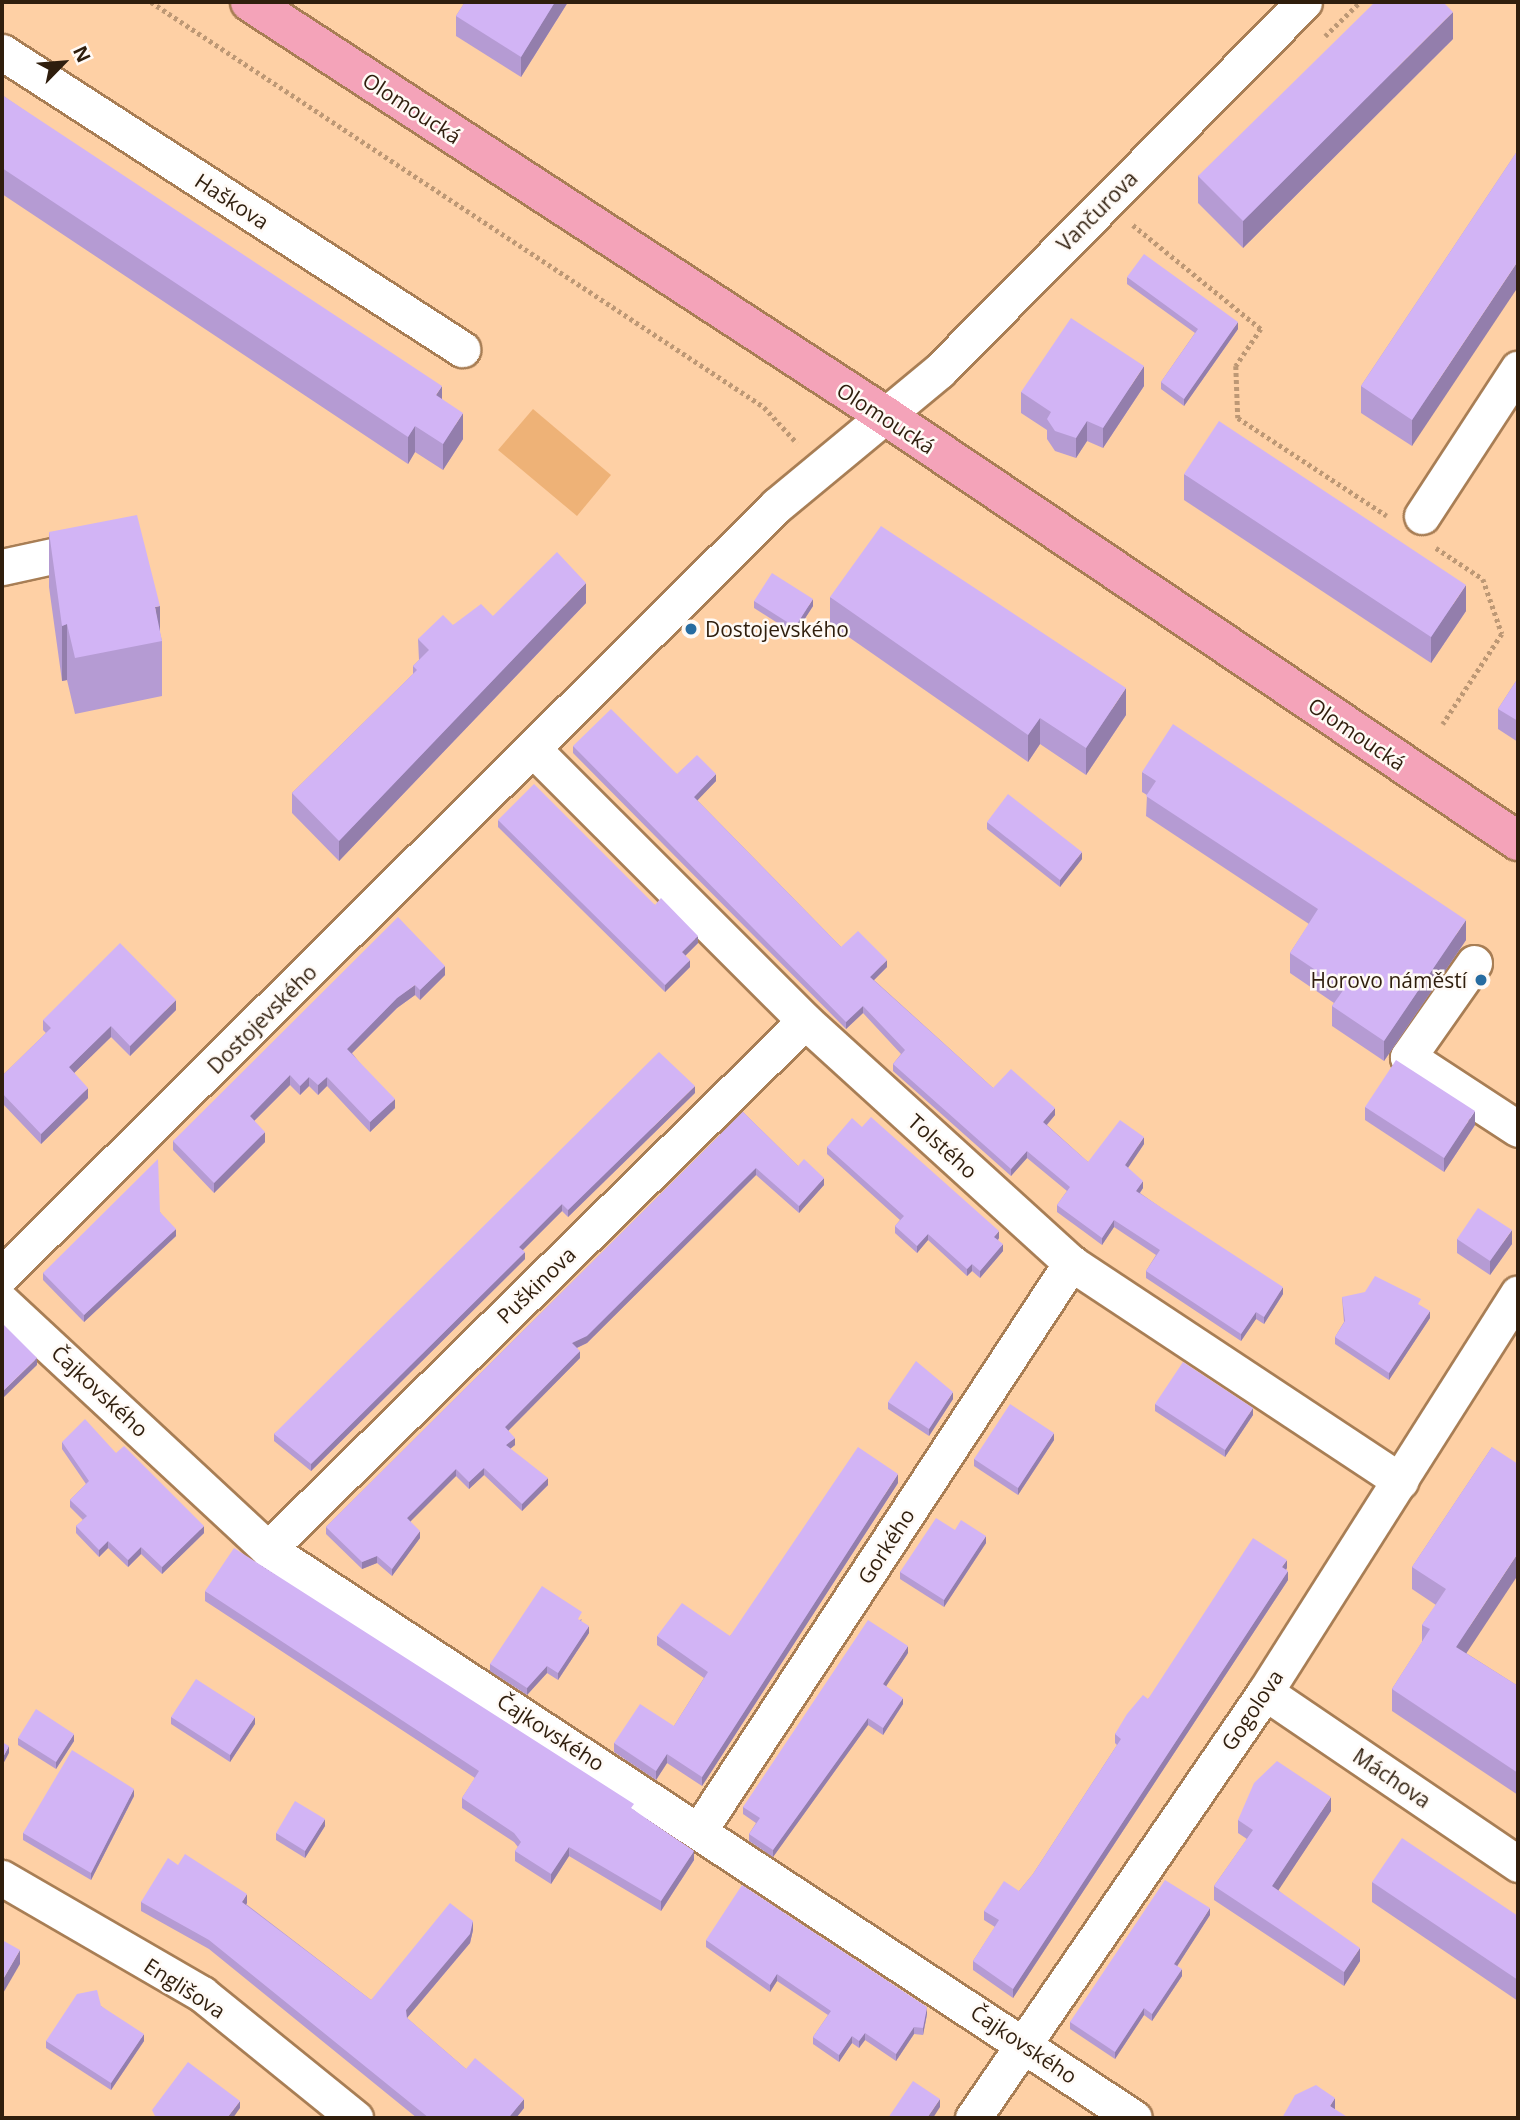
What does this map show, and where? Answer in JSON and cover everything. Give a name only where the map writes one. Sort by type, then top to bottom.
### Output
[{"type":"main road","name":"Olomoucká","points":[[250,2],[886,416],[1518,841]]},
{"type":"street","name":"Vančurova","points":[[886,416],[1106,202],[1304,2]]},
{"type":"street","name":"Haškova","points":[[2,52],[462,349]]},
{"type":"street","points":[[1416,527],[1518,369]]},
{"type":"street","name":"Dostojevského","points":[[2,1275],[535,751],[777,505],[886,416]]},
{"type":"street","points":[[2,568],[118,542]]},
{"type":"street","name":"Tolstého","points":[[535,751],[805,1021],[1072,1264],[1400,1481]]},
{"type":"street","points":[[1474,962],[1408,1057],[1518,1129]]},
{"type":"street","name":"Puškinova","points":[[268,1549],[805,1021]]},
{"type":"street","name":"Gorkého","points":[[700,1829],[1072,1264]]},
{"type":"street","name":"Gogolova","points":[[973,2118],[1265,1692],[1518,1294]]},
{"type":"street","name":"Čajkovského","points":[[2,1302],[268,1549],[700,1829],[1134,2118]]},
{"type":"street","name":"Máchova","points":[[1265,1692],[1518,1864]]},
{"type":"street","name":"Englišova","points":[[2,1878],[202,1994],[355,2118]]},
{"type":"path","points":[[150,2],[764,407],[798,444]]},
{"type":"path","points":[[1106,202],[1261,330],[1236,366],[1238,418],[1416,527],[1483,579],[1502,634],[1443,724]]},
{"type":"shaded area","points":[[533,409],[611,475],[577,516],[498,450]]},
{"type":"building","points":[[465,2],[555,2],[521,57],[456,16]]},
{"type":"building","points":[[1375,2],[1443,2],[1453,12],[1243,221],[1198,176]]},
{"type":"building","points":[[2,95],[442,386],[436,395],[463,413],[443,444],[415,426],[408,437],[2,168]]},
{"type":"building","points":[[1518,150],[1518,261],[1412,420],[1361,386]]},
{"type":"building","points":[[1144,254],[1238,322],[1184,399],[1161,382],[1198,329],[1127,277]]},
{"type":"building","points":[[1071,318],[1144,366],[1103,428],[1087,421],[1076,438],[1055,431],[1047,419],[1051,412],[1021,392]]},
{"type":"building","points":[[1219,421],[1466,585],[1431,637],[1184,474]]},
{"type":"building","points":[[137,515],[160,606],[155,607],[162,641],[75,658],[67,624],[62,626],[49,532]]},
{"type":"building","points":[[881,526],[1126,688],[1086,748],[1040,718],[1028,735],[830,597]]},
{"type":"building","points":[[557,552],[586,583],[339,841],[292,793],[417,670],[413,666],[429,650],[418,639],[443,615],[453,625],[481,604],[493,616]]},
{"type":"building","points":[[772,573],[813,599],[795,627],[754,601]]},
{"type":"building","points":[[1518,678],[1518,721],[1498,709]]},
{"type":"building","points":[[611,709],[677,774],[697,755],[716,774],[694,797],[841,947],[858,931],[887,960],[870,977],[993,1088],[1011,1069],[1055,1108],[1043,1122],[1088,1162],[1120,1120],[1144,1137],[1125,1165],[1143,1181],[1136,1191],[1283,1287],[1264,1317],[1256,1312],[1241,1334],[1146,1271],[1160,1250],[1114,1220],[1102,1238],[1057,1205],[1070,1187],[1027,1151],[1011,1169],[893,1064],[905,1050],[863,1006],[846,1022],[573,746]]},
{"type":"building","points":[[1173,724],[1466,920],[1384,1041],[1332,1006],[1344,989],[1290,953],[1318,909],[1146,796],[1156,781],[1142,772]]},
{"type":"building","points":[[534,784],[655,905],[661,898],[698,936],[682,952],[690,960],[665,985],[498,820]]},
{"type":"building","points":[[1008,794],[1082,852],[1060,880],[987,822]]},
{"type":"building","points":[[398,917],[445,966],[420,990],[415,985],[397,998],[347,1049],[395,1099],[370,1122],[327,1077],[318,1085],[309,1077],[300,1086],[290,1075],[250,1116],[265,1132],[214,1183],[173,1141]]},
{"type":"building","points":[[120,943],[176,1000],[130,1046],[111,1026],[69,1067],[88,1088],[41,1134],[2,1093],[2,1076],[51,1028],[43,1020]]},
{"type":"building","points":[[659,1052],[695,1086],[568,1210],[562,1204],[519,1247],[525,1252],[311,1464],[274,1434]]},
{"type":"building","points":[[1396,1060],[1475,1111],[1444,1158],[1365,1107]]},
{"type":"building","points":[[743,1112],[798,1166],[804,1159],[824,1178],[799,1206],[756,1168],[587,1336],[572,1343],[580,1351],[505,1427],[515,1438],[506,1445],[548,1478],[522,1504],[484,1468],[469,1482],[456,1469],[407,1518],[420,1531],[392,1569],[377,1556],[362,1562],[326,1527]]},
{"type":"building","points":[[871,1117],[999,1231],[994,1237],[1003,1244],[980,1271],[972,1264],[967,1269],[928,1234],[917,1246],[895,1226],[904,1216],[827,1147],[852,1118],[862,1127]]},
{"type":"building","points":[[158,1159],[160,1212],[176,1229],[84,1315],[43,1273]]},
{"type":"building","points":[[1478,1208],[1512,1230],[1490,1261],[1457,1239]]},
{"type":"building","points":[[1375,1276],[1421,1299],[1418,1304],[1430,1311],[1389,1373],[1335,1337],[1345,1321],[1342,1297],[1365,1292]]},
{"type":"building","points":[[2,1323],[37,1358],[2,1392]]},
{"type":"building","points":[[916,1361],[953,1392],[929,1429],[888,1402]]},
{"type":"building","points":[[1183,1362],[1253,1408],[1225,1450],[1155,1404]]},
{"type":"building","points":[[1010,1404],[1054,1433],[1018,1488],[974,1459]]},
{"type":"building","points":[[85,1419],[116,1453],[124,1446],[204,1526],[162,1567],[141,1547],[128,1560],[108,1541],[99,1550],[76,1526],[87,1516],[70,1500],[89,1481],[62,1442]]},
{"type":"building","points":[[858,1447],[898,1474],[702,1777],[667,1754],[656,1771],[614,1743],[640,1704],[674,1726],[708,1672],[657,1636],[682,1603],[730,1636]]},
{"type":"building","points":[[1492,1447],[1518,1464],[1518,1553],[1456,1647],[1518,1686],[1518,1773],[1392,1689],[1430,1629],[1422,1625],[1446,1589],[1412,1567]]},
{"type":"building","points":[[936,1518],[955,1530],[961,1520],[986,1536],[944,1600],[900,1572]]},
{"type":"building","points":[[1253,1538],[1287,1560],[1282,1567],[1288,1571],[1013,1989],[973,1961],[999,1920],[984,1911],[1004,1881],[1019,1891],[1033,1874],[1121,1739],[1115,1734],[1127,1714],[1143,1695],[1148,1699]]},
{"type":"building","points":[[234,1548],[634,1804],[631,1808],[694,1851],[661,1901],[569,1847],[551,1874],[515,1851],[521,1842],[514,1833],[462,1798],[479,1771],[205,1591]]},
{"type":"building","points":[[542,1586],[582,1612],[578,1619],[589,1626],[558,1673],[547,1666],[527,1688],[490,1664]]},
{"type":"building","points":[[868,1620],[908,1646],[883,1684],[903,1698],[883,1728],[868,1718],[773,1850],[749,1834],[760,1818],[743,1807]]},
{"type":"building","points":[[196,1679],[255,1717],[230,1755],[171,1717]]},
{"type":"building","points":[[36,1709],[74,1734],[56,1762],[18,1738]]},
{"type":"building","points":[[2,1742],[9,1746],[2,1759]]},
{"type":"building","points":[[72,1750],[134,1789],[91,1873],[23,1833]]},
{"type":"building","points":[[1277,1761],[1331,1797],[1272,1886],[1360,1948],[1344,1972],[1214,1886],[1253,1830],[1238,1820],[1254,1783]]},
{"type":"building","points":[[295,1801],[325,1819],[305,1851],[276,1833]]},
{"type":"building","points":[[1402,1838],[1518,1916],[1518,1980],[1372,1882]]},
{"type":"building","points":[[185,1854],[247,1894],[242,1902],[371,2000],[450,1903],[473,1921],[470,1934],[406,2010],[407,2018],[466,2069],[475,2058],[524,2099],[510,2116],[513,2118],[429,2118],[209,1940],[141,1902],[168,1858],[178,1865]]},
{"type":"building","points":[[1165,1880],[1210,1908],[1174,1964],[1182,1969],[1152,2014],[1144,2008],[1115,2052],[1070,2022]]},
{"type":"building","points":[[742,1885],[927,2007],[923,2028],[914,2027],[896,2054],[865,2033],[859,2041],[852,2036],[839,2055],[813,2037],[831,2011],[777,1974],[770,1985],[706,1940]]},
{"type":"building","points":[[2,1940],[20,1950],[2,1981]]},
{"type":"building","points":[[97,1990],[101,2006],[144,2034],[111,2083],[46,2041],[77,1994]]},
{"type":"building","points":[[188,2062],[240,2101],[227,2118],[156,2118],[152,2110]]},
{"type":"building","points":[[913,2081],[940,2099],[927,2118],[888,2118]]},
{"type":"building","points":[[1316,2085],[1335,2098],[1330,2106],[1349,2118],[1282,2118],[1295,2095]]},
{"type":"place","name":"Dostojevského","points":[[691,629]]},
{"type":"place","name":"Horovo náměstí","points":[[1481,980]]}]
